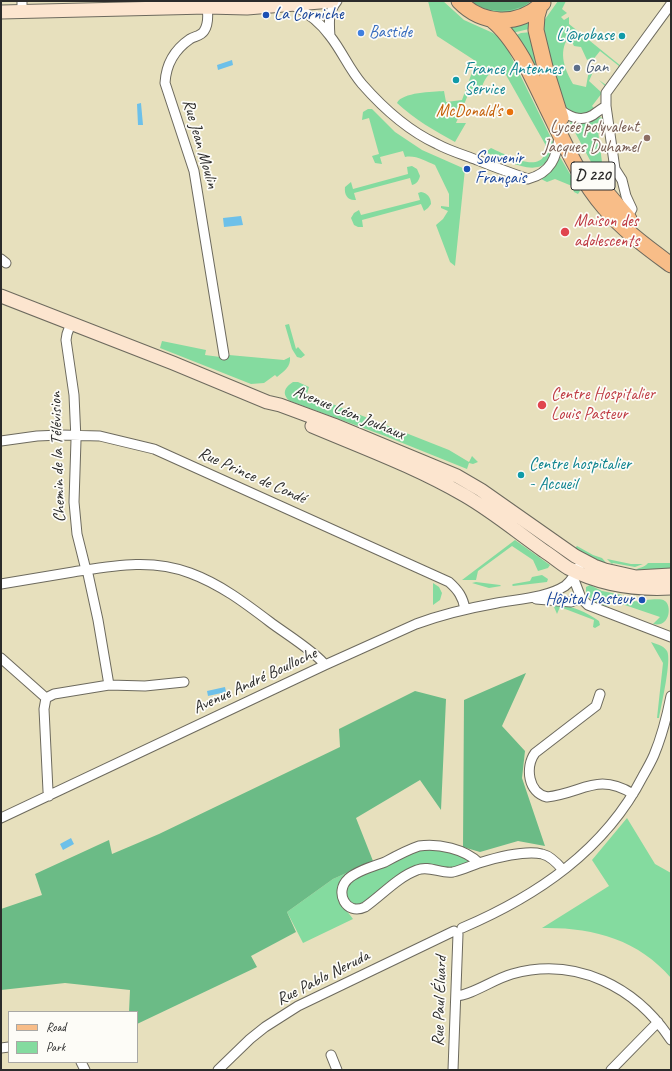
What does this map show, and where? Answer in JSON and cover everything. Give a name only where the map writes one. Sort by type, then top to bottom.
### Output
[{"type":"main road","points":[[207,7],[236,1]]},
{"type":"main road","points":[[1,12],[22,6],[247,8],[292,3],[332,1]]},
{"type":"main road","points":[[458,1],[476,14],[492,20],[520,18],[528,14],[542,3]]},
{"type":"main road","name":"D 220","points":[[542,3],[537,16],[536,30],[558,108],[567,131],[590,173],[604,191],[627,217],[671,252]]},
{"type":"main road","name":"D 220","points":[[492,20],[501,27],[520,52],[559,134],[580,173],[604,207],[631,233],[671,265]]},
{"type":"main road","name":"Avenue Léon Jouhaux","points":[[1,296],[457,476],[481,490],[568,552],[577,570],[605,570],[636,577],[671,575]]},
{"type":"main road","points":[[577,570],[603,582],[628,588],[671,588]]},
{"type":"street","points":[[330,36],[330,15],[337,1]]},
{"type":"street","points":[[292,3],[313,17],[330,36],[347,64],[361,83],[389,111],[411,128],[437,144],[454,152],[528,179],[544,171],[551,165],[558,150],[559,134]]},
{"type":"street","points":[[627,217],[632,209],[626,196],[622,180],[615,169],[606,106],[606,93],[671,4]]},
{"type":"street","name":"Rue Jean Moulin","points":[[207,7],[208,17],[205,30],[200,35],[185,43],[172,56],[167,68],[165,83],[194,171],[224,355]]},
{"type":"street","points":[[558,108],[568,116],[583,119],[593,115],[606,106]]},
{"type":"street","name":"Chemin de la Télévision","points":[[71,323],[66,340],[74,395],[74,502],[77,534],[101,632],[109,685]]},
{"type":"street","name":"Rue Prince de Condé","points":[[1,441],[37,436],[100,436],[154,449],[449,582],[460,594],[465,609]]},
{"type":"street","points":[[1,584],[112,565],[149,564],[189,572],[237,597],[322,660],[324,665]]},
{"type":"street","points":[[577,570],[581,598],[588,605],[671,637]]},
{"type":"street","points":[[531,598],[560,589],[577,570]]},
{"type":"street","points":[[531,598],[571,602],[581,598]]},
{"type":"street","name":"Avenue André Boulloche","points":[[1,818],[324,665],[430,619],[465,609],[531,598]]},
{"type":"street","points":[[1,658],[46,698]]},
{"type":"street","points":[[46,698],[54,694],[109,685],[145,686],[184,682]]},
{"type":"street","points":[[600,694],[596,706],[534,753],[529,767],[533,786],[538,793],[547,797],[601,783],[623,788],[633,794]]},
{"type":"street","name":"Rue Pablo Neruda","points":[[218,1070],[250,1039],[265,1027],[298,1006],[458,931],[521,899],[564,870],[596,841],[618,815],[633,794],[654,755],[663,729],[671,696]]},
{"type":"street","points":[[46,698],[44,709],[49,796]]},
{"type":"street","points":[[479,863],[474,858],[446,847],[428,844],[419,846],[350,877],[342,888],[342,898],[350,908],[360,910],[406,876],[418,869],[430,868],[451,872],[462,870],[479,863],[532,853],[549,856],[564,870]]},
{"type":"street","name":"Rue Paul Éluard","points":[[453,1070],[458,931]]},
{"type":"street","points":[[456,996],[465,994],[500,978],[519,972],[535,970],[568,971],[588,975],[622,990],[639,1003],[658,1022],[671,1040]]},
{"type":"street","points":[[611,1070],[658,1022]]},
{"type":"street","points":[[330,1055],[336,1070]]},
{"type":"green space","points":[[428,1],[443,1],[464,20],[493,33],[506,46],[553,142],[550,155],[545,164],[537,167],[528,167],[518,165],[487,153],[487,151],[491,148],[519,160],[534,162],[540,160],[544,156],[546,148],[506,75],[501,70],[488,75],[479,95],[468,95],[456,123],[466,123],[455,142],[432,129],[397,103],[400,99],[411,95],[444,91],[446,102],[462,100],[475,64],[474,60],[437,36]]},
{"type":"green space","points":[[470,1],[528,4],[532,1],[537,1],[517,13],[486,13]]},
{"type":"green space","points":[[470,1],[532,1],[517,8],[501,11],[485,8]]},
{"type":"green space","points":[[558,1],[566,1],[562,9],[567,13],[561,17],[564,20],[569,17],[569,24],[621,66],[606,87],[599,80],[606,85],[619,66],[600,51],[592,61],[589,59],[587,60],[581,47],[574,46],[570,38],[568,38],[563,50],[563,55],[567,73],[573,84],[586,87],[589,70],[593,72],[589,81],[602,93],[592,106],[594,108],[587,113],[574,113],[563,105],[544,33],[543,22]]},
{"type":"green space","points":[[531,21],[533,28],[512,33],[508,27],[521,25]]},
{"type":"green space","points":[[532,32],[554,107],[514,36],[521,33]]},
{"type":"green space","points":[[368,109],[372,109],[395,132],[422,150],[465,169],[455,266],[450,262],[436,225],[443,219],[448,211],[441,208],[441,206],[449,207],[449,194],[435,165],[417,158],[405,157],[403,151],[380,157],[382,164],[375,163],[372,156],[379,154],[369,118],[362,120],[363,112]]},
{"type":"green space","points":[[599,117],[603,118],[605,122],[597,123],[604,178],[611,178],[614,193],[591,162],[570,123],[586,123]]},
{"type":"green space","points":[[560,157],[580,191],[578,194],[574,192],[572,186],[555,179],[547,182],[541,179],[555,167]]},
{"type":"green space","points":[[412,166],[417,169],[420,176],[418,182],[412,185],[410,178],[354,193],[356,200],[351,200],[346,195],[345,187],[351,182],[353,189],[408,174],[407,167]]},
{"type":"green space","points":[[421,192],[428,196],[431,202],[428,208],[424,211],[421,204],[362,220],[363,227],[354,225],[351,218],[354,213],[359,210],[361,215],[420,200],[418,193]]},
{"type":"green space","points":[[289,324],[296,349],[298,347],[305,355],[301,358],[297,357],[292,349],[285,325]]},
{"type":"green space","points":[[162,341],[206,350],[205,355],[228,358],[229,355],[284,360],[290,357],[290,360],[286,368],[277,377],[275,375],[264,383],[251,384],[160,348]]},
{"type":"green space","points":[[293,382],[298,382],[309,387],[307,394],[449,450],[469,462],[472,456],[478,462],[473,464],[469,463],[467,469],[385,436],[290,401],[286,396],[285,391],[286,388]]},
{"type":"green space","points":[[515,540],[550,565],[548,568],[538,571],[533,560],[512,546],[478,571],[476,580],[462,580]]},
{"type":"green space","points":[[577,546],[602,558],[609,566],[573,550]]},
{"type":"green space","points":[[607,559],[631,564],[643,564],[635,567],[612,564]]},
{"type":"green space","points":[[648,563],[671,563],[671,570],[635,571]]},
{"type":"green space","points":[[542,575],[548,579],[547,582],[512,585],[530,581],[532,577]]},
{"type":"green space","points":[[476,582],[501,586],[489,588],[472,583]]},
{"type":"green space","points":[[433,583],[439,587],[442,593],[440,600],[433,605]]},
{"type":"green space","points":[[590,585],[602,591],[622,595],[622,600],[645,602],[646,600],[663,600],[668,607],[668,616],[663,623],[653,624],[660,617],[613,601],[608,606],[598,603],[586,593],[586,587]]},
{"type":"green space","points":[[555,605],[567,606],[584,612],[599,621],[600,625],[595,628],[593,627],[594,620],[560,607],[557,614],[554,607]]},
{"type":"green space","points":[[651,642],[664,647],[668,656],[664,694],[659,718],[657,718],[663,663]]},
{"type":"green space","points":[[526,673],[502,726],[525,751],[522,778],[545,846],[518,841],[480,852],[463,847],[464,700]]},
{"type":"green space","points":[[415,691],[446,699],[441,810],[420,780],[356,818],[373,861],[333,879],[287,912],[296,932],[251,956],[257,967],[138,1024],[138,1011],[129,1011],[130,990],[65,983],[1,990],[1,909],[42,895],[35,874],[109,840],[112,854],[159,834],[340,747],[339,729]]},
{"type":"green space","points":[[627,818],[655,864],[671,873],[671,978],[644,954],[629,945],[612,938],[596,933],[578,930],[542,928],[609,886],[592,860]]},
{"type":"green space","points":[[426,848],[452,852],[472,861],[453,869],[428,865],[361,905],[350,904],[346,896],[346,888],[353,879]]},
{"type":"green space","points":[[373,861],[344,878],[338,888],[340,902],[353,919],[303,943],[287,912],[333,879]]},
{"type":"water","points":[[232,60],[233,65],[218,70],[217,65]]},
{"type":"water","points":[[141,103],[143,125],[138,125],[137,104]]},
{"type":"water","points":[[241,216],[243,225],[224,227],[223,218]]},
{"type":"water","points":[[225,687],[226,692],[208,696],[207,691]]},
{"type":"water","points":[[71,838],[74,844],[63,850],[60,844]]},
{"type":"place","name":"La Corniche","points":[[266,15]]},
{"type":"place","name":"Bastide","points":[[361,33]]},
{"type":"place","name":"L'@robase","points":[[622,36]]},
{"type":"place","name":"Gan","points":[[577,68]]},
{"type":"place","name":"France Antennes Service","points":[[456,80]]},
{"type":"place","name":"McDonald's","points":[[510,112]]},
{"type":"place","name":"Lycée polyvalent Jacques Duhamel","points":[[647,138]]},
{"type":"place","name":"Souvenir Français","points":[[467,169]]},
{"type":"place","name":"Maison des adolescents","points":[[565,232]]},
{"type":"place","name":"Centre Hospitalier Louis Pasteur","points":[[542,405]]},
{"type":"place","name":"Centre hospitalier - Accueil","points":[[521,475]]},
{"type":"place","name":"Hôpital Pasteur","points":[[642,600]]}]
